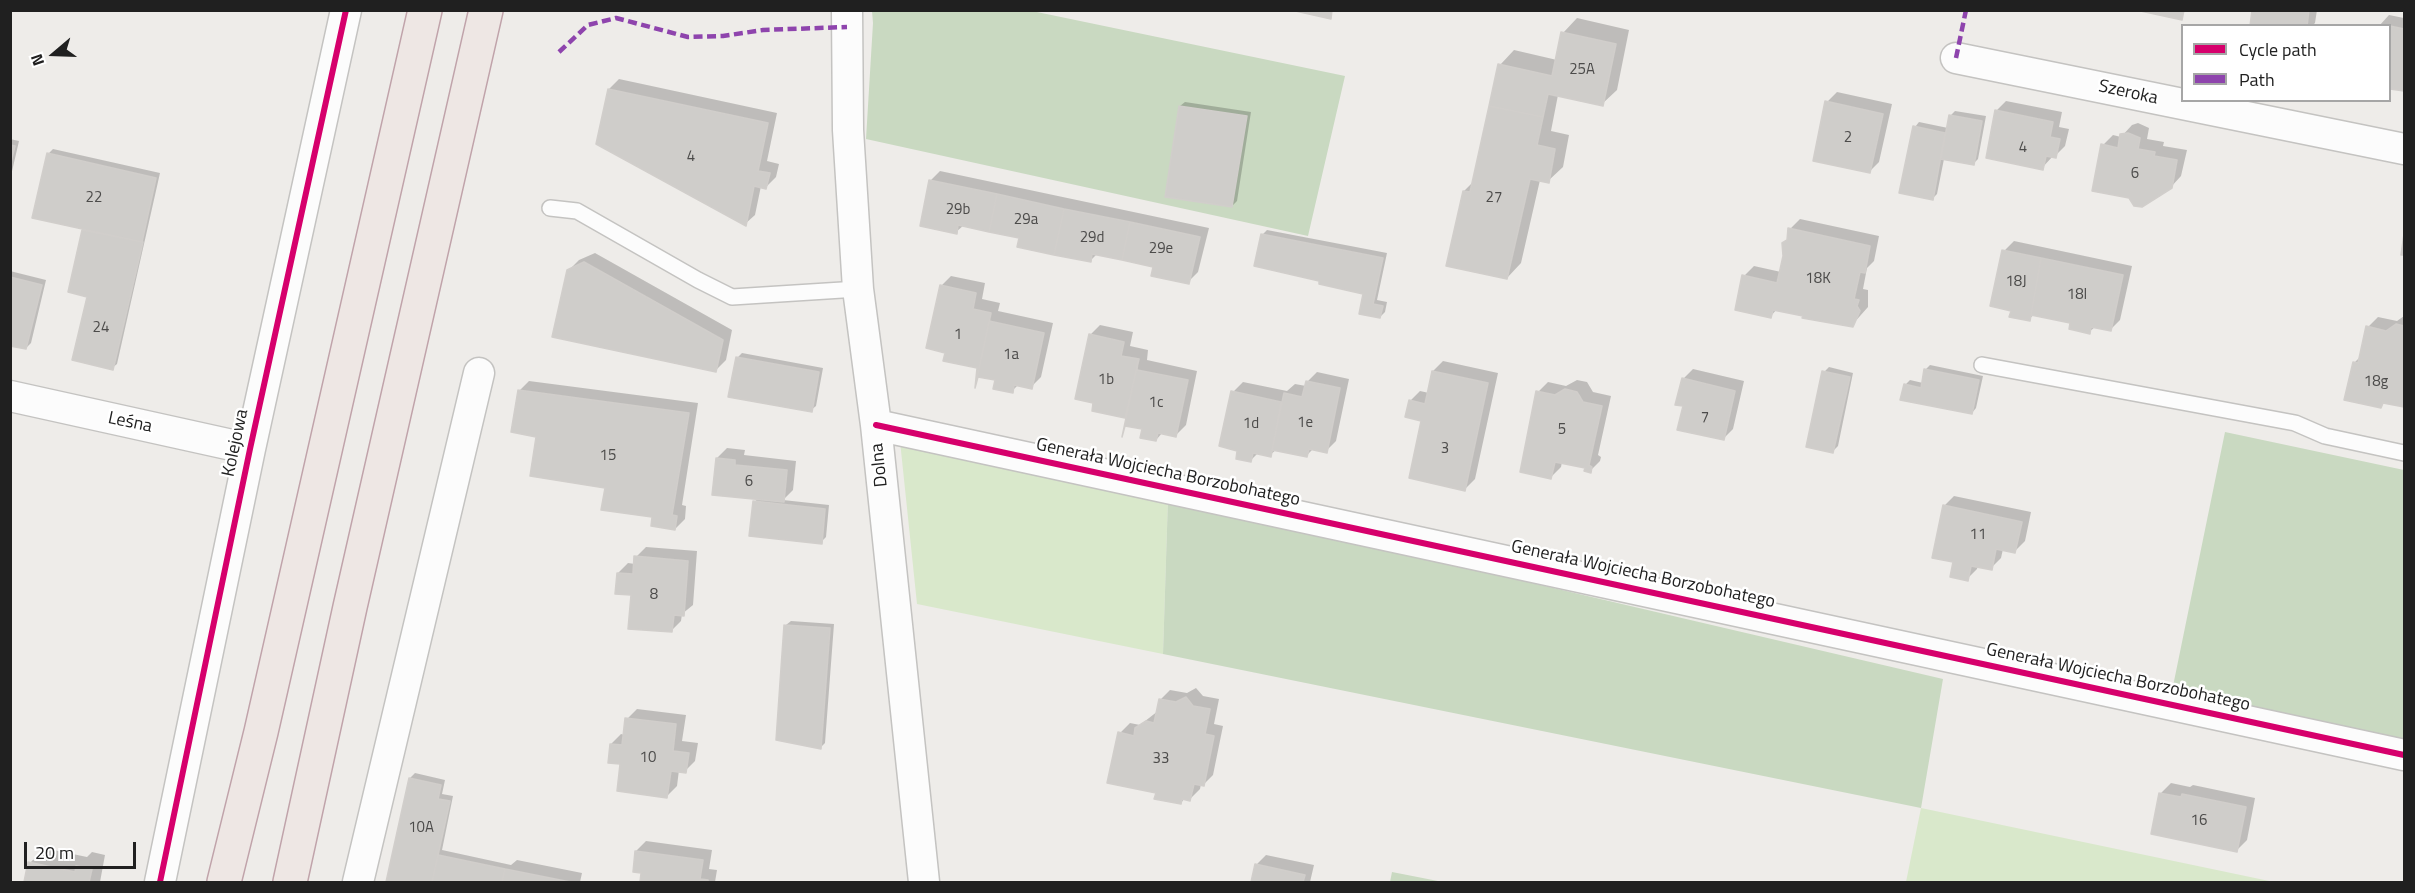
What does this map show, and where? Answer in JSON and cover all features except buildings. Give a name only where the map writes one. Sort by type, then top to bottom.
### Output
[{"type":"highway","points":[[224,882],[267,709],[425,10]]},
{"type":"highway","points":[[290,882],[486,10]]},
{"type":"street","name":"Kolejowa","points":[[160,882],[250,449],[346,10]]},
{"type":"street","name":"Dolna","points":[[847,10],[848,130],[858,289],[876,425],[924,882]]},
{"type":"street","name":"Szeroka","points":[[1956,58],[2404,149]]},
{"type":"street","points":[[358,882],[479,373]]},
{"type":"street","name":"Leśna","points":[[10,396],[250,449]]},
{"type":"street","name":"Generała Wojciecha Borzobohatego","points":[[876,425],[2404,755]]},
{"type":"lane","points":[[550,208],[577,211],[732,297],[858,289]]},
{"type":"lane","points":[[1982,365],[2295,423],[2325,436],[2404,453]]},
{"type":"green space","points":[[872,11],[1032,11],[1345,76],[1308,236],[866,139]]},
{"type":"green space","points":[[2225,432],[2404,470],[2404,740],[2172,691]]},
{"type":"green space","points":[[900,441],[1168,498],[1163,654],[917,604]]},
{"type":"green space","points":[[1168,498],[1943,679],[1921,808],[1163,654]]},
{"type":"green space","points":[[1921,808],[2274,882],[1906,882]]},
{"type":"green space","points":[[1392,872],[1443,882],[1390,882]]},
{"type":"marked path","points":[[1956,58],[1966,10]]},
{"type":"marked path","points":[[559,52],[588,25],[616,18],[688,37],[723,36],[763,30],[847,27]]},
{"type":"cycle path","points":[[160,882],[250,449],[346,10]]},
{"type":"cycle path","points":[[876,425],[2404,755]]}]
